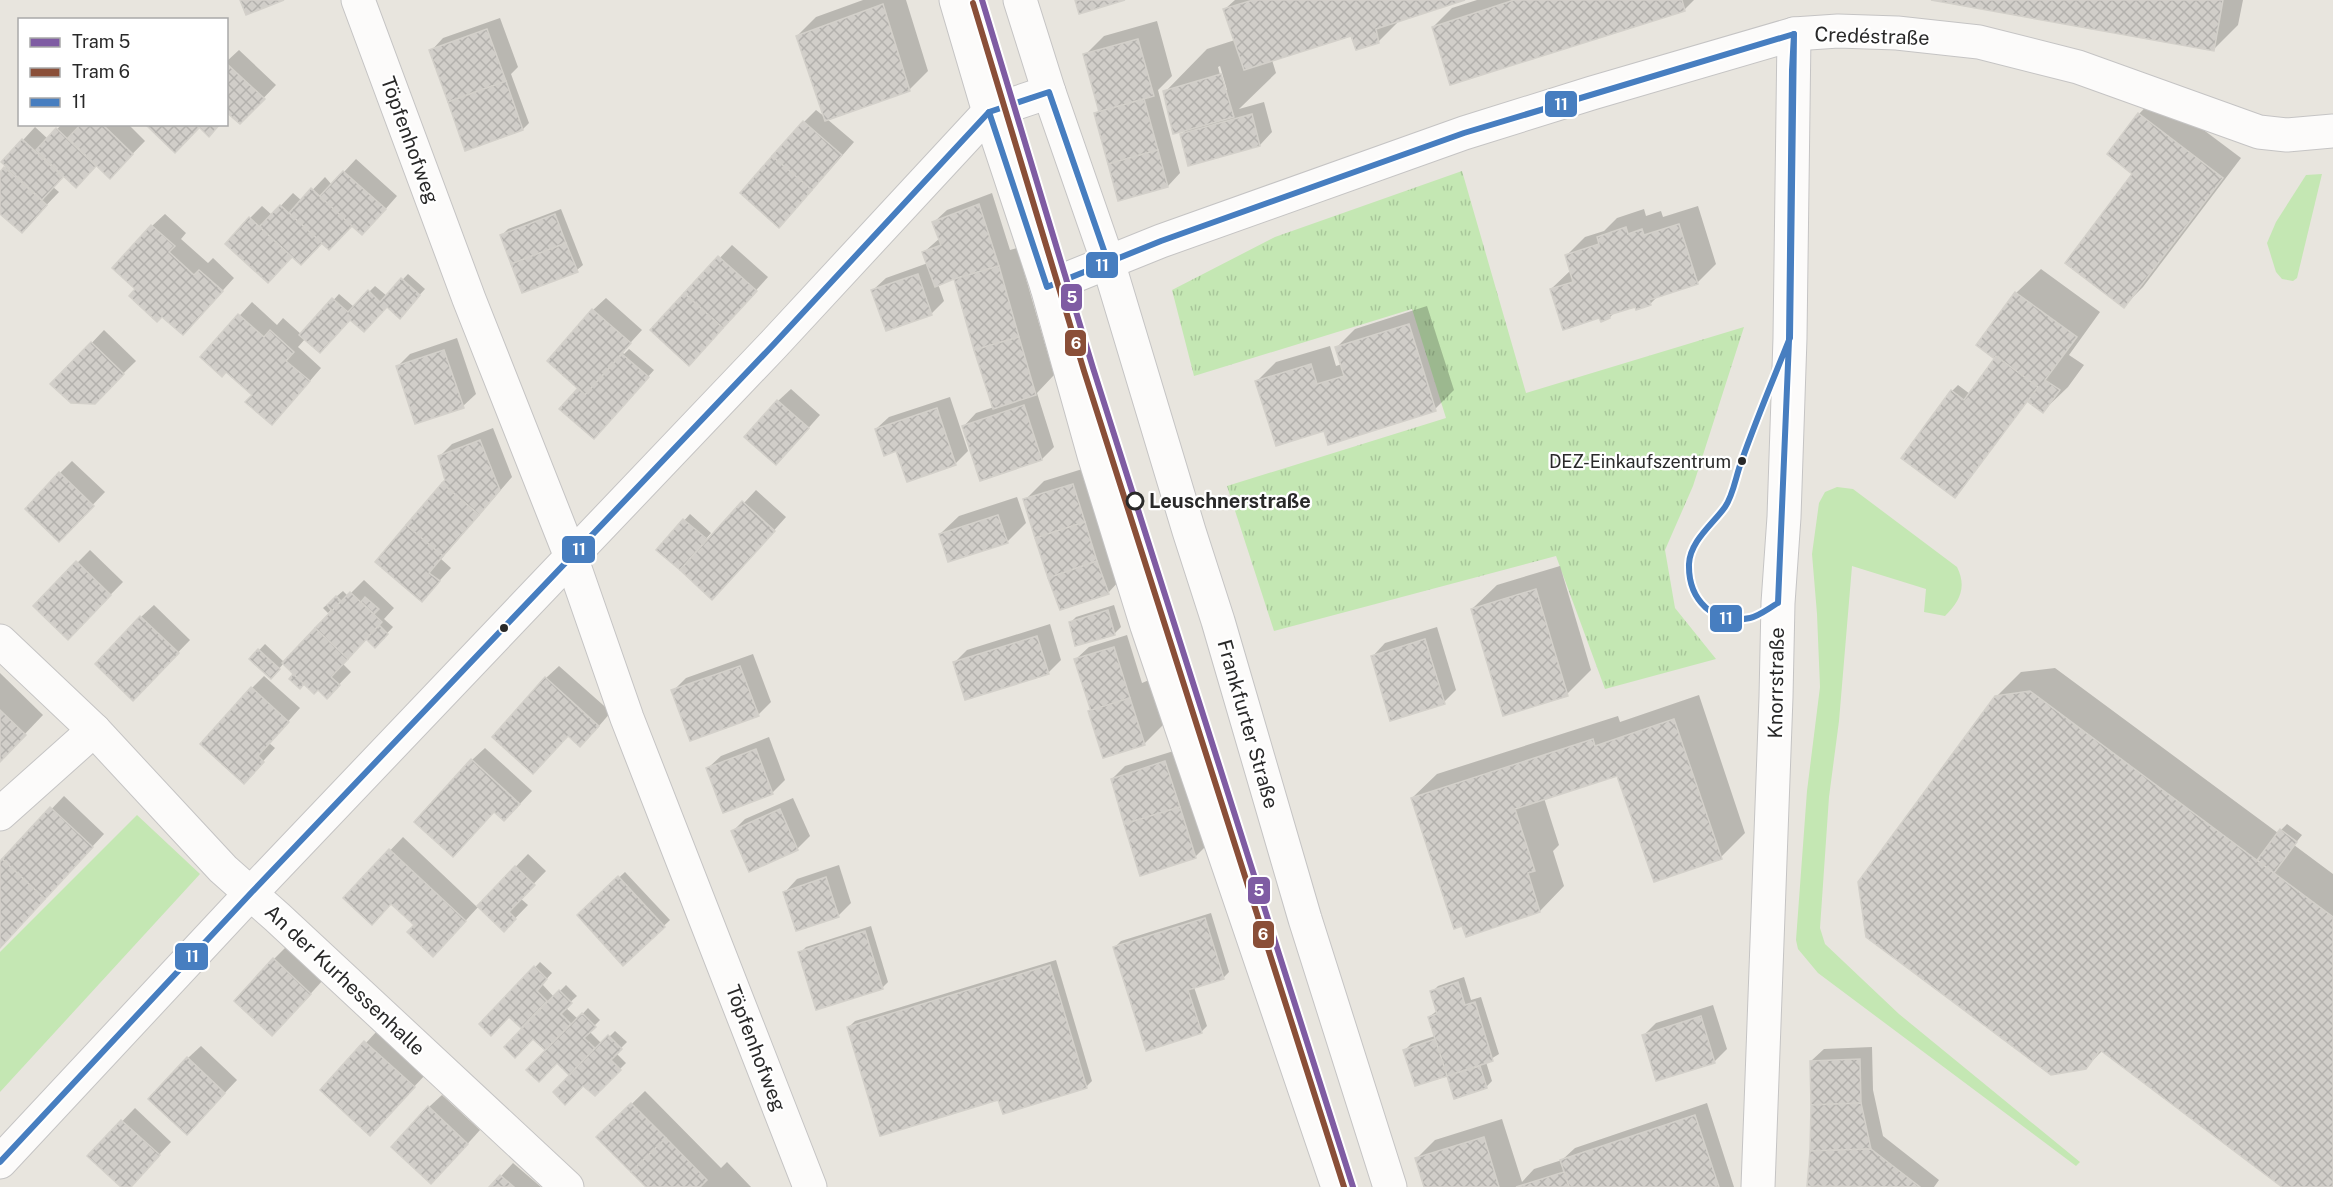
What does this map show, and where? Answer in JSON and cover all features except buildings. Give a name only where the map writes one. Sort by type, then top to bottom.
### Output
[{"type":"main road","name":"Töpfenhofweg","points":[[358,0],[469,299],[571,557],[627,718],[810,1187]]},
{"type":"main road","points":[[956,0],[989,112],[1047,287],[1094,455],[1147,626],[1338,1187]]},
{"type":"main road","name":"Frankfurter Straße","points":[[1020,0],[1049,92],[1108,262],[1216,614],[1309,930],[1390,1187]]},
{"type":"main road","name":"Credéstraße","points":[[1108,262],[1464,133],[1794,34],[1838,31],[1897,33],[1979,42],[2078,67],[2259,132],[2287,135],[2333,130]]},
{"type":"main road","name":"Knorrstraße","points":[[1758,1187],[1778,603],[1784,517],[1790,338],[1794,34]]},
{"type":"main road","points":[[0,1162],[251,894],[773,345],[989,112],[1049,92]]},
{"type":"main road","points":[[1047,287],[1108,262]]},
{"type":"main road","name":"An der Kurhessenhalle","points":[[0,641],[94,730],[223,869],[567,1187]]},
{"type":"main road","points":[[0,814],[94,730]]},
{"type":"green space","points":[[1462,171],[1526,393],[1744,327],[1693,486],[1665,550],[1675,608],[1716,659],[1605,689],[1556,556],[1274,631],[1227,486],[1446,418],[1412,309],[1194,376],[1172,290],[1275,237]]},
{"type":"green space","points":[[2322,174],[2297,278],[2293,281],[2282,279],[2276,272],[2267,243],[2276,222],[2306,175]]},
{"type":"green space","points":[[1837,487],[1853,489],[1957,567],[1962,587],[1955,605],[1945,616],[1924,612],[1926,589],[1852,566],[1839,721],[1829,797],[1820,928],[1825,944],[1899,1014],[2080,1162],[2076,1166],[1818,973],[1798,949],[1796,940],[1807,791],[1820,687],[1812,554],[1819,503],[1825,492]]},
{"type":"green space","points":[[137,815],[200,874],[0,1092],[0,952]]},
{"type":"tram line","name":"5","points":[[982,0],[1093,368],[1353,1187]]},
{"type":"tram line","name":"6","points":[[973,3],[1084,371],[1344,1187]]},
{"type":"transit line","name":"11","points":[[1794,34],[1790,338],[1789,340],[1792,70],[1794,34]]},
{"type":"transit line","name":"11","points":[[989,112],[1047,287],[1161,241],[1464,133],[1794,34]]},
{"type":"transit line","name":"11","points":[[0,1162],[251,893],[773,345],[989,112],[1049,92],[1108,262]]},
{"type":"transit line","name":"11","points":[[1789,340],[1778,603],[1750,618],[1725,618],[1706,608],[1698,599],[1690,577],[1690,556],[1698,540],[1728,502],[1753,430],[1789,340]]},
{"type":"place","name":"DEZ-Einkaufszentrum","points":[[1742,461]]},
{"type":"place","name":"Leuschnerstraße","points":[[1135,501]]}]
